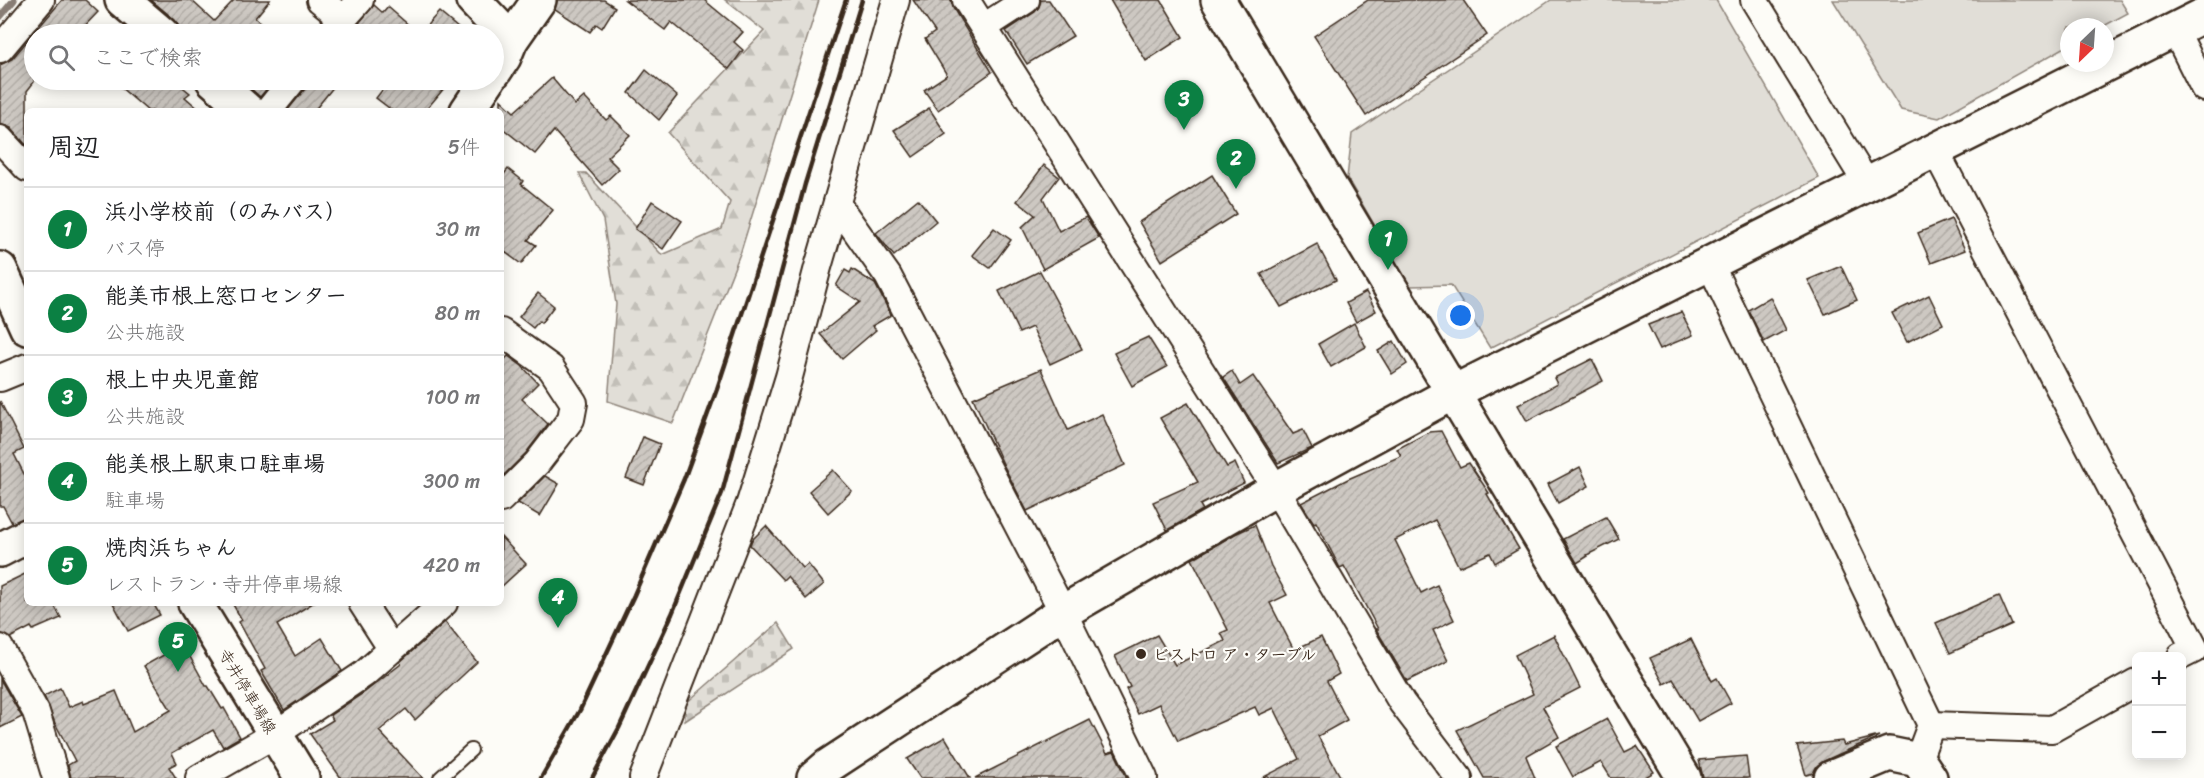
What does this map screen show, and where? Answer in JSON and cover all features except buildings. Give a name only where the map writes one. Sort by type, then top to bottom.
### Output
[{"type":"street","points":[[0,49],[41,0]]},
{"type":"street","points":[[122,0],[150,24]]},
{"type":"street","points":[[320,0],[334,24]]},
{"type":"street","points":[[339,24],[360,0]]},
{"type":"street","points":[[473,0],[496,24]]},
{"type":"street","points":[[504,57],[511,40],[539,0]]},
{"type":"street","points":[[643,778],[750,502],[800,340],[896,0]]},
{"type":"street","points":[[966,0],[1276,489],[1402,703],[1459,778]]},
{"type":"street","points":[[984,27],[1026,0]]},
{"type":"street","points":[[1218,0],[1684,778]]},
{"type":"street","points":[[1754,0],[1867,184]]},
{"type":"street","points":[[825,774],[1063,612],[1276,489],[1454,392],[2204,15]]},
{"type":"street","points":[[2175,30],[2204,88]]},
{"type":"street","points":[[504,33],[511,40]]},
{"type":"street","points":[[224,90],[245,108]]},
{"type":"street","points":[[270,108],[285,90]]},
{"type":"street","points":[[468,108],[481,90]]},
{"type":"street","points":[[0,139],[24,165]]},
{"type":"street","points":[[1935,150],[2195,649],[2186,654]]},
{"type":"street","points":[[837,204],[888,276],[1063,612],[1144,778]]},
{"type":"street","points":[[1710,264],[1931,725],[1924,769],[1889,754],[1831,778]]},
{"type":"street","points":[[0,269],[24,321]]},
{"type":"street","points":[[504,334],[551,368],[574,403],[571,419],[537,463],[504,496]]},
{"type":"street","points":[[0,378],[24,368]]},
{"type":"street","points":[[0,550],[24,538]]},
{"type":"street","name":"寺井停車場線","points":[[197,606],[302,778]]},
{"type":"street","points":[[364,606],[391,648]]},
{"type":"street","points":[[199,778],[274,735],[364,674],[440,606]]},
{"type":"street","points":[[0,648],[36,712],[56,778]]},
{"type":"street","points":[[1931,725],[2052,729],[2132,684]]},
{"type":"lane","points":[[440,778],[471,750]]},
{"type":"green space","points":[[725,0],[819,0],[741,251],[673,423],[608,401],[616,304],[603,220],[579,173],[586,173],[662,255],[722,229],[730,202],[668,133],[764,31]]},
{"type":"green space","points":[[1551,0],[1716,0],[1819,178],[1490,348],[1451,285],[1410,286],[1347,178],[1352,134]]},
{"type":"green space","points":[[1833,0],[2120,0],[2128,13],[2114,21],[2114,18],[2060,18],[2060,50],[1939,118],[1901,110]]},
{"type":"green space","points":[[778,623],[794,649],[685,721],[685,704]]},
{"type":"waterway","points":[[0,17],[14,0]]},
{"type":"railway","points":[[541,778],[580,710],[634,595],[684,479],[717,389],[846,0]]},
{"type":"railway","points":[[592,778],[619,728],[672,614],[722,493],[805,184],[862,0]]},
{"type":"place","name":"根上中央児童館","points":[[1184,130]]},
{"type":"place","name":"能美市根上窓口センター","points":[[1236,189]]},
{"type":"place","name":"浜小学校前（のみバス）","points":[[1388,270]]},
{"type":"place","name":"能美根上駅東口駐車場","points":[[558,628]]},
{"type":"place","name":"ビストロ ア・ターブル","points":[[1141,654]]},
{"type":"place","name":"焼肉浜ちゃん","points":[[178,672]]}]
